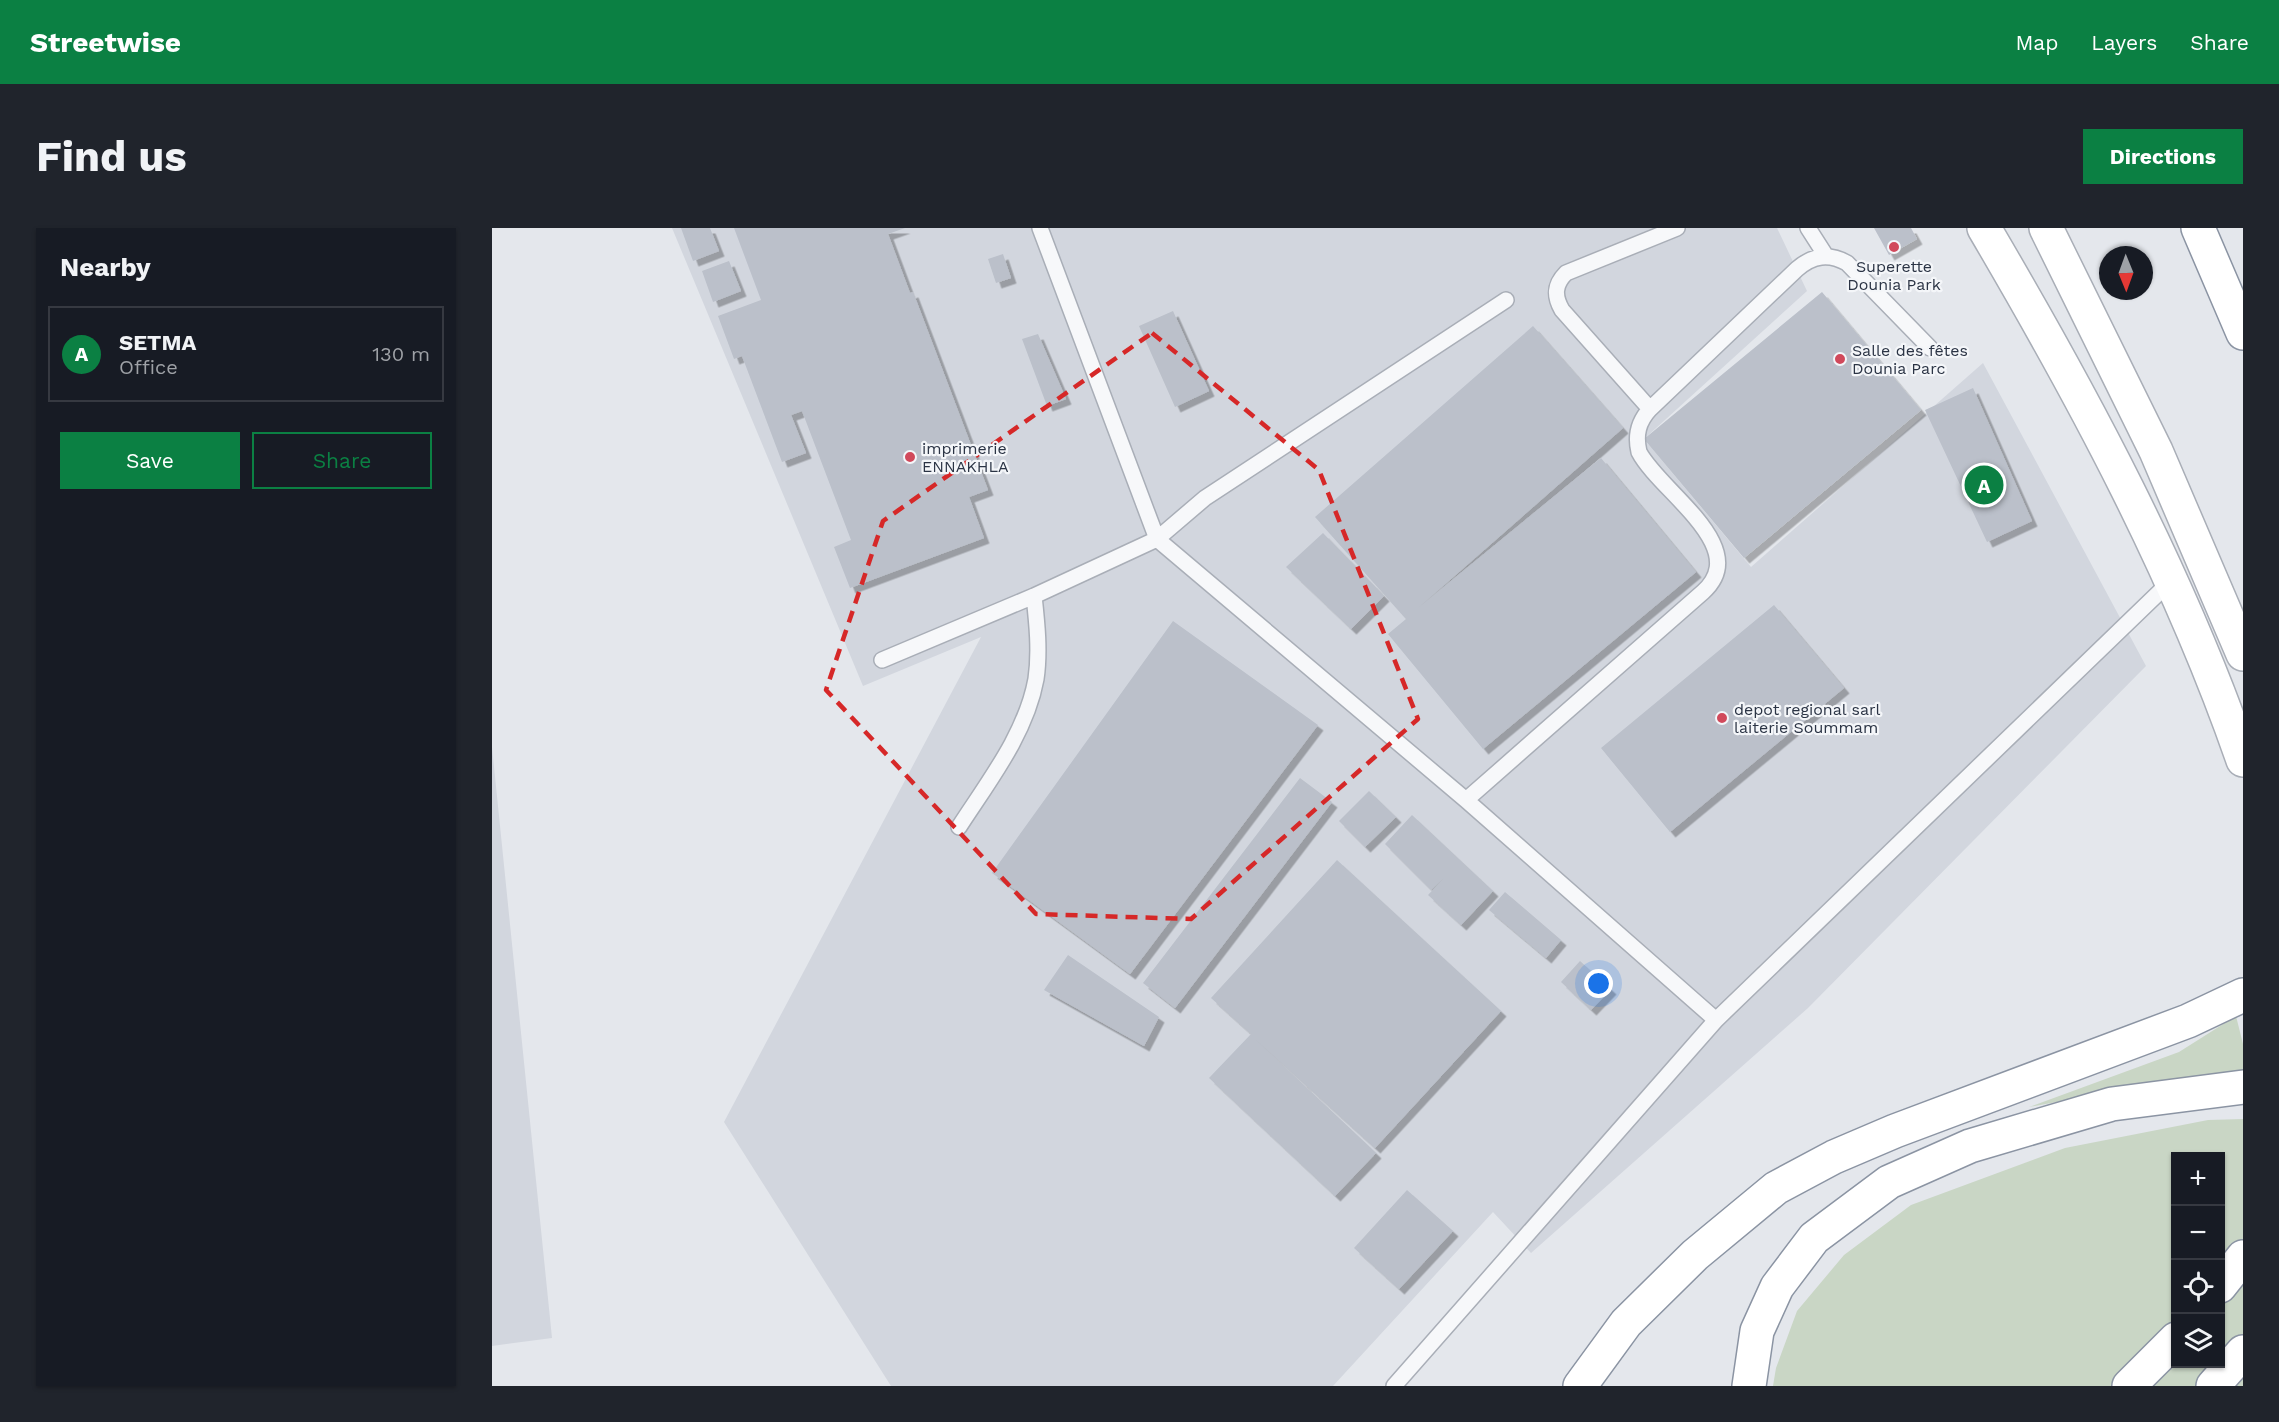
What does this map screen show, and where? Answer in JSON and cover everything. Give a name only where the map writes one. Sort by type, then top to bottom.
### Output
[{"type":"main road","points":[[1984,228],[2060,357],[2172,579],[2243,760]]},
{"type":"main road","points":[[2046,228],[2156,450],[2243,654]]},
{"type":"main road","points":[[2198,228],[2243,333]]},
{"type":"main road","points":[[1580,1386],[1626,1323],[1695,1255],[1776,1188],[1834,1157],[1895,1131],[2188,1021],[2243,995]]},
{"type":"main road","points":[[1749,1386],[1757,1331],[1777,1287],[1814,1238],[1889,1182],[1970,1146],[2112,1104],[2243,1087]]},
{"type":"main road","points":[[2225,1280],[2243,1257]]},
{"type":"main road","points":[[2129,1386],[2171,1343]]},
{"type":"main road","points":[[2213,1386],[2243,1352]]},
{"type":"lane","points":[[1041,228],[1157,539],[1466,800],[1716,1020]]},
{"type":"lane","points":[[1650,409],[1562,310],[1558,303],[1556,286],[1566,273],[1677,228]]},
{"type":"lane","points":[[1808,228],[1826,256]]},
{"type":"lane","points":[[1466,800],[1711,584],[1717,575],[1719,564],[1714,543],[1639,452],[1637,443],[1639,425],[1650,409],[1806,261],[1826,256],[1847,262],[1930,348]]},
{"type":"lane","points":[[882,660],[1034,596],[1157,539],[1205,498],[1506,300]]},
{"type":"lane","points":[[1394,1386],[1716,1020],[2172,579]]},
{"type":"lane","points":[[959,827],[1010,745],[1030,699],[1037,662],[1034,596]]},
{"type":"highlighted area","points":[[1152,333],[1319,470],[1418,719],[1191,919],[1036,914],[826,690],[883,521]]},
{"type":"shaded area","points":[[672,228],[1777,228],[1807,291],[1644,439],[1751,567],[1983,363],[2146,666],[1808,1008],[1531,1253],[1493,1212],[1333,1386],[891,1386],[724,1122],[981,637],[863,686]]},
{"type":"shaded area","points":[[492,747],[552,1338],[492,1346]]},
{"type":"green space","points":[[2236,1016],[2243,1044],[2243,1075],[2172,1081],[2029,1107],[2179,1052]]},
{"type":"green space","points":[[2243,1119],[2243,1386],[1773,1386],[1776,1368],[1797,1311],[1844,1255],[1911,1205],[2065,1148],[2208,1120]]},
{"type":"building","points":[[681,228],[710,228],[719,251],[693,261]]},
{"type":"building","points":[[734,228],[905,228],[888,234],[910,293],[913,292],[988,490],[969,497],[984,538],[850,588],[834,547],[851,540],[802,411],[791,415],[806,453],[782,462],[742,356],[734,359],[718,316],[761,300]]},
{"type":"building","name":"Superette Dounia Park","points":[[1874,228],[1911,228],[1917,239],[1889,255]]},
{"type":"building","points":[[1003,254],[1011,278],[996,283],[988,259]]},
{"type":"building","points":[[729,261],[741,291],[713,302],[702,271]]},
{"type":"building","points":[[1822,292],[1921,410],[1744,558],[1644,439]]},
{"type":"building","points":[[1173,311],[1209,391],[1175,407],[1139,326]]},
{"type":"building","points":[[1533,326],[1623,428],[1418,608],[1601,458],[1696,572],[1483,749],[1388,634],[1406,619],[1315,517]]},
{"type":"building","points":[[1038,334],[1066,399],[1047,406],[1022,339]]},
{"type":"building","points":[[1973,388],[2032,521],[1987,542],[1925,410]]},
{"type":"building","points":[[1323,533],[1384,596],[1351,629],[1286,567]]},
{"type":"building","name":"depot regional sarl laiterie Soummam","points":[[1774,605],[1844,688],[1670,832],[1601,748]]},
{"type":"building","points":[[1173,621],[1318,725],[1130,974],[992,873]]},
{"type":"building","points":[[1300,778],[1332,802],[1175,1008],[1143,983]]},
{"type":"building","points":[[1369,791],[1396,817],[1365,847],[1339,821]]},
{"type":"building","points":[[1412,815],[1493,891],[1461,925],[1428,895],[1444,878],[1431,890],[1385,844]]},
{"type":"building","points":[[1337,860],[1501,1011],[1375,1148],[1255,1039],[1376,1153],[1335,1196],[1209,1078],[1251,1034],[1211,998]]},
{"type":"building","points":[[1505,892],[1561,940],[1546,958],[1489,910]]},
{"type":"building","points":[[1068,955],[1159,1017],[1144,1046],[1044,990]]},
{"type":"building","points":[[1580,961],[1611,989],[1591,1010],[1561,982]]},
{"type":"building","points":[[1407,1190],[1453,1231],[1399,1289],[1354,1248]]},
{"type":"place","name":"Superette Dounia Park","points":[[1894,247]]},
{"type":"place","name":"Salle des fêtes Dounia Parc","points":[[1840,359]]},
{"type":"place","name":"imprimerie ENNAKHLA","points":[[910,457]]},
{"type":"place","name":"SETMA","points":[[1984,485]]},
{"type":"place","name":"depot regional sarl laiterie Soummam","points":[[1722,718]]}]
